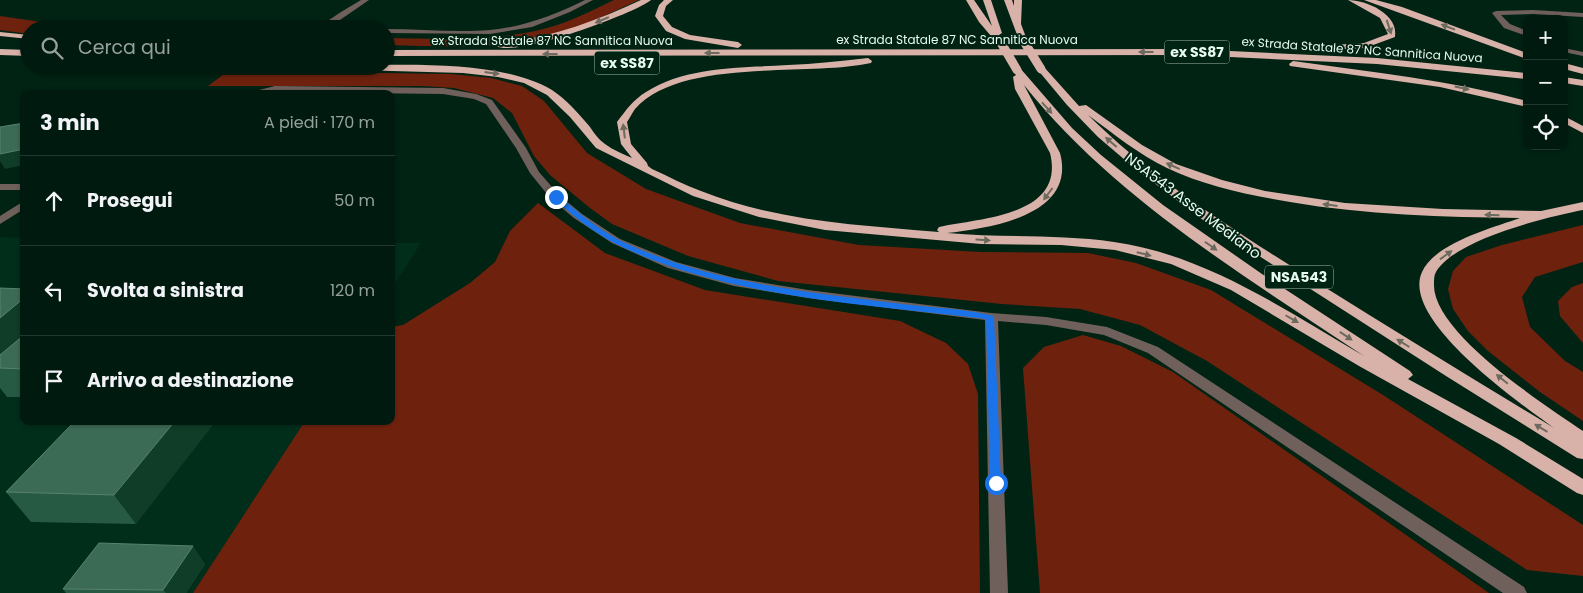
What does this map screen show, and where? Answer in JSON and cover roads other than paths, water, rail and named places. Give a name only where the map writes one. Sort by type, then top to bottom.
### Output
[{"type":"highway","points":[[395,52],[503,46],[537,41],[602,21],[646,0]]},
{"type":"highway","points":[[669,0],[663,5],[659,16],[669,30],[688,37],[726,44],[867,57]]},
{"type":"highway","points":[[970,0],[982,20],[1000,41]]},
{"type":"highway","name":"NSA543 Asse Mediano","points":[[987,0],[1000,41],[1017,70],[1035,94],[1060,121],[1099,158],[1154,203],[1273,288],[1583,488]]},
{"type":"highway","name":"NSA543 Asse Mediano","points":[[1008,0],[1017,29],[1040,69],[1058,92],[1112,144],[1234,236],[1583,453]]},
{"type":"highway","points":[[1017,29],[1018,0]]},
{"type":"highway","points":[[1188,52],[1360,48],[1380,42],[1392,35],[1391,26],[1385,16],[1352,0]]},
{"type":"highway","points":[[1368,0],[1523,55]]},
{"type":"highway","points":[[0,34],[20,36]]},
{"type":"highway","points":[[0,52],[20,54]]},
{"type":"highway","name":"ex Strada Statale 87 NC Sannitica Nuova","points":[[395,52],[1293,64],[1383,70],[1523,84]]},
{"type":"highway","name":"ex Strada Statale 87 NC Sannitica Nuova","points":[[684,62],[1188,52],[1376,61],[1523,76]]},
{"type":"highway","points":[[0,57],[20,56]]},
{"type":"highway","points":[[648,171],[626,144],[622,122],[632,107],[656,90],[687,78],[726,71],[813,66],[867,57]]},
{"type":"highway","name":"ex Strada Statale 87 NC Sannitica Nuova","points":[[395,62],[490,63]]},
{"type":"highway","points":[[1293,64],[1442,83],[1498,95],[1523,103]]},
{"type":"highway","points":[[1568,67],[1583,71]]},
{"type":"highway","points":[[395,68],[463,70],[498,74],[527,81],[550,93],[574,115],[600,146],[697,194],[759,213],[825,226],[981,240],[1061,241],[1115,246],[1176,262],[1236,287],[1364,362],[1510,442]]},
{"type":"highway","points":[[917,234],[979,226],[1018,215],[1045,199],[1057,181],[1057,160],[1020,89],[1017,70]]},
{"type":"highway","points":[[1568,81],[1583,83]]},
{"type":"highway","points":[[1568,89],[1583,91]]},
{"type":"highway","points":[[1058,92],[1158,159],[1199,177],[1254,192],[1369,210],[1424,214],[1541,215]]},
{"type":"highway","points":[[1568,121],[1583,130]]},
{"type":"highway","points":[[1583,206],[1541,215],[1466,242],[1442,256],[1428,273],[1428,296],[1444,328],[1526,399],[1583,440]]},
{"type":"street","points":[[334,20],[366,0]]},
{"type":"street","points":[[395,31],[490,32],[529,25],[568,11],[590,0]]},
{"type":"street","points":[[1523,32],[1507,26],[1496,13],[1533,12],[1583,15]]},
{"type":"street","points":[[1568,52],[1583,55]]},
{"type":"street","points":[[269,90],[359,90]]},
{"type":"street","points":[[395,90],[443,91],[476,97],[490,102],[535,173],[556,197],[578,216],[616,241],[672,265],[734,282],[808,294],[991,317],[1046,321],[1107,331],[1153,350],[1518,593]]},
{"type":"street","points":[[0,187],[20,187]]},
{"type":"street","points":[[0,221],[20,207]]},
{"type":"street","points":[[991,317],[998,593]]}]
